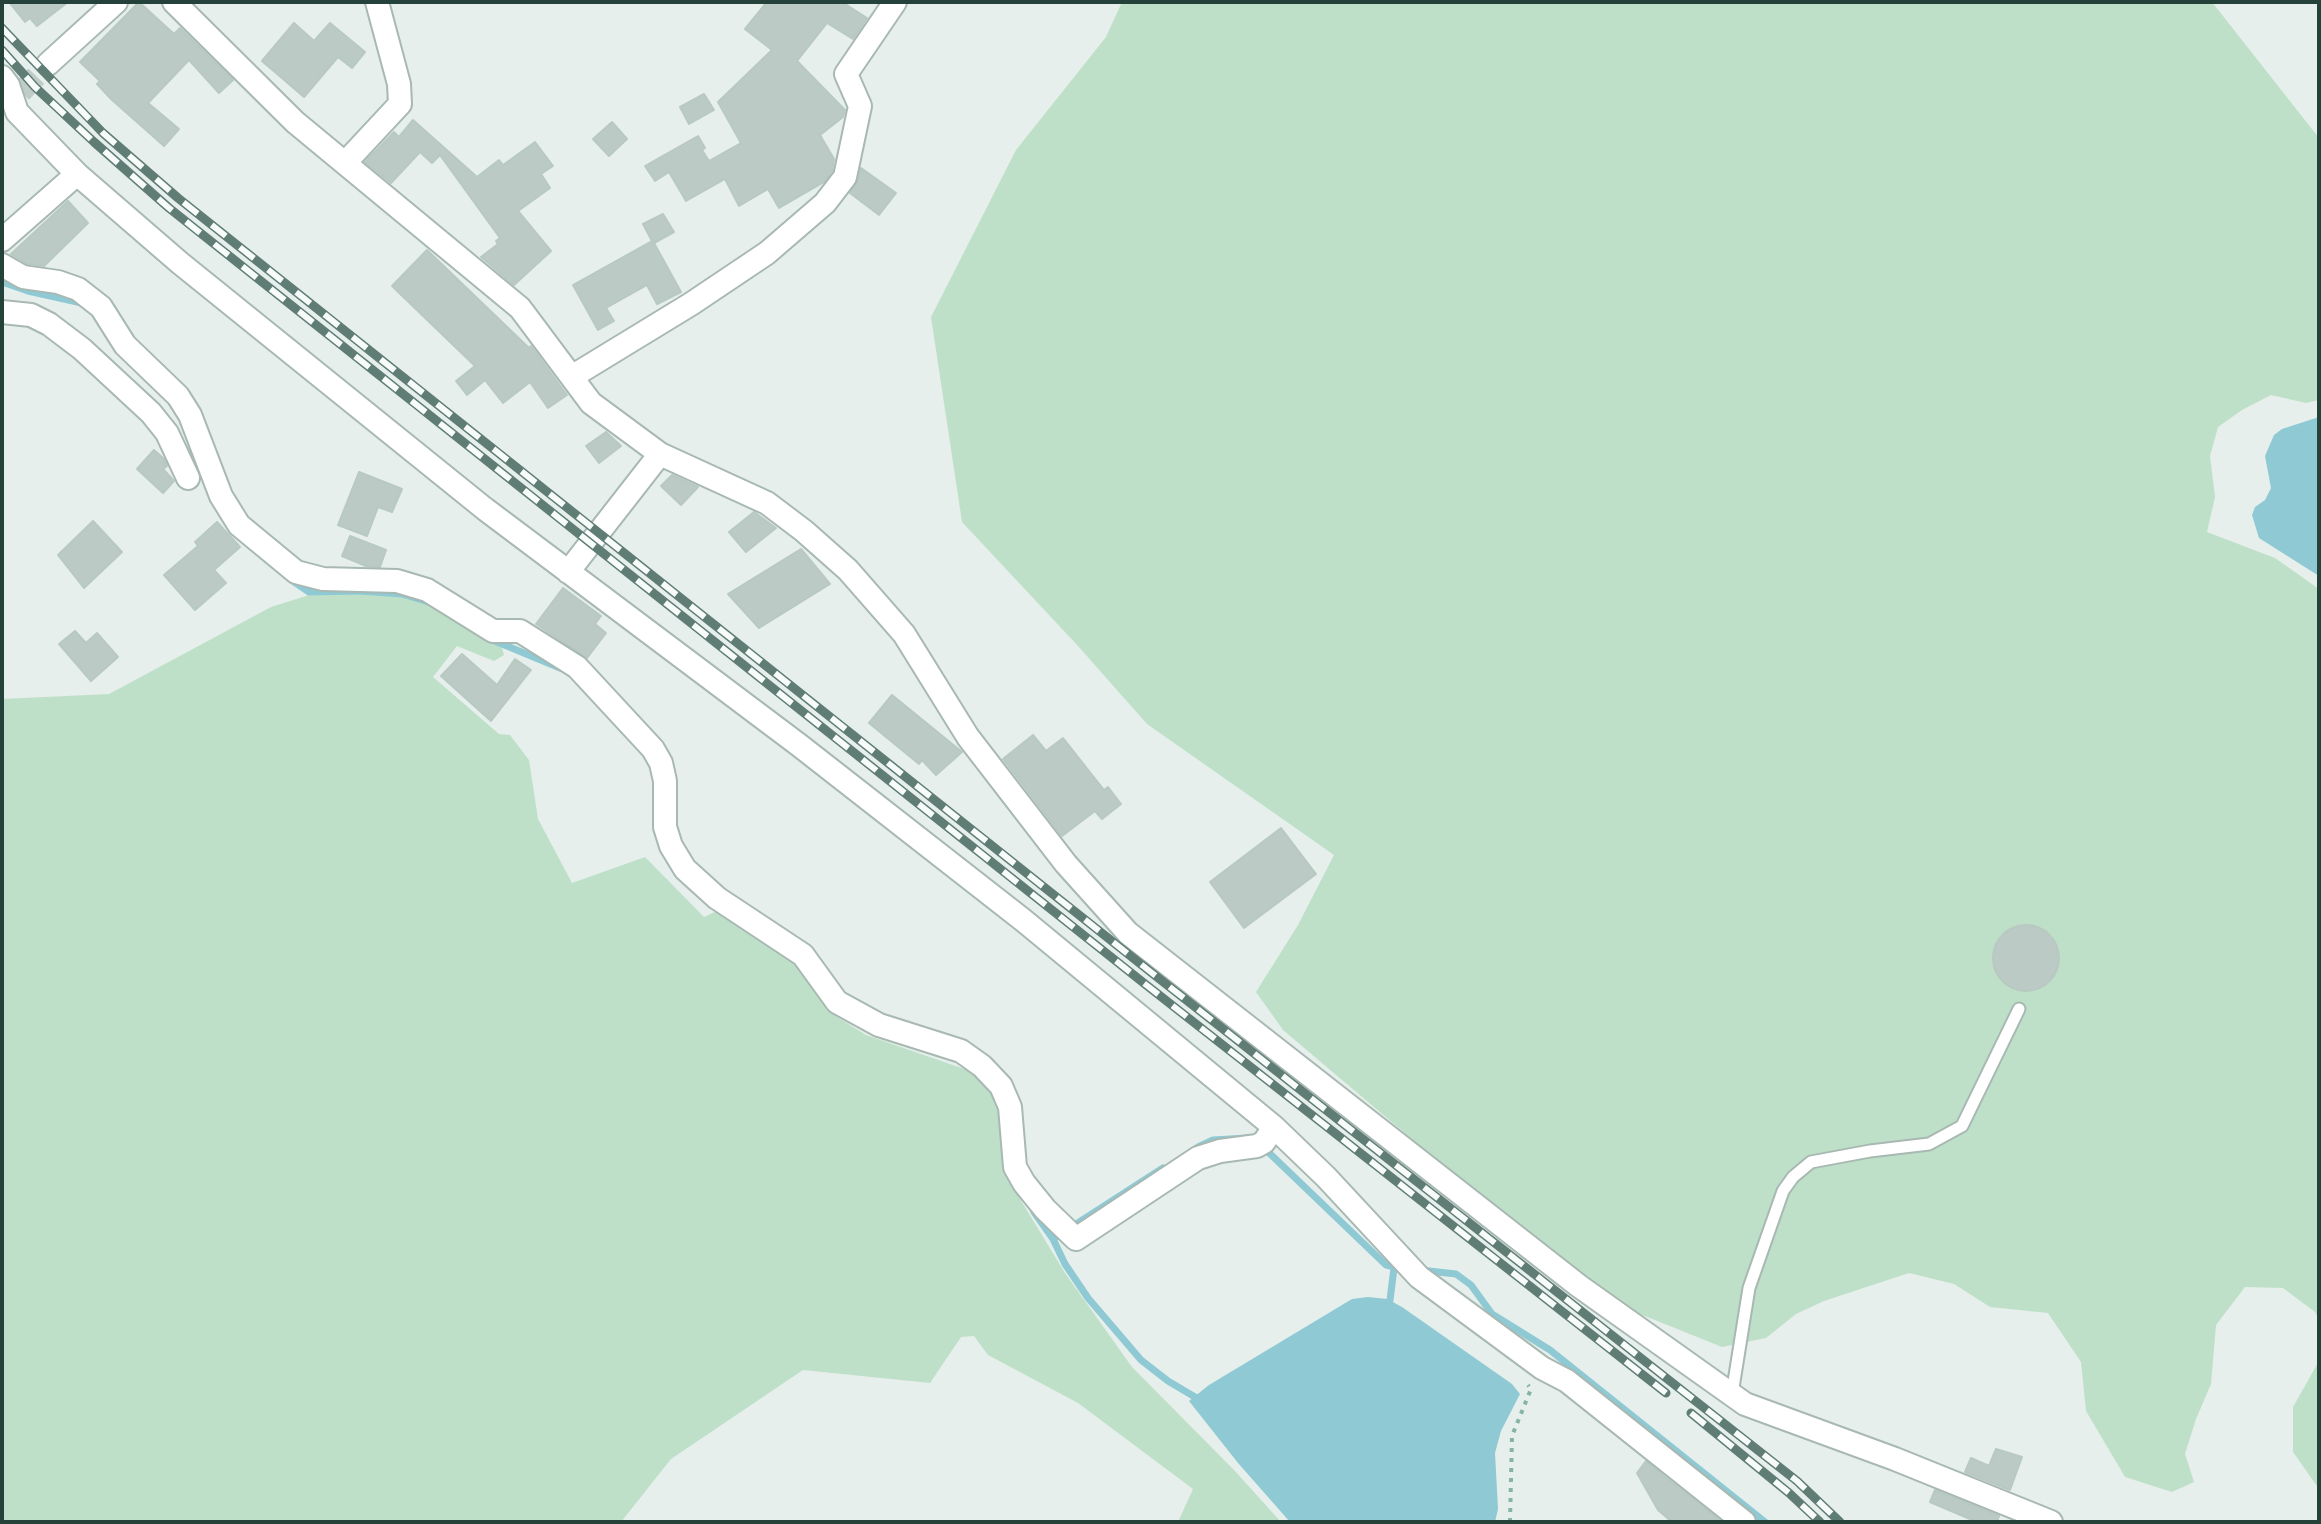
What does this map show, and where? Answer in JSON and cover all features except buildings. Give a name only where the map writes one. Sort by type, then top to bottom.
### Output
[{"type":"street","points":[[48,64],[116,2]]},
{"type":"street","points":[[174,2],[295,122],[520,308],[591,403],[660,454],[767,503],[848,570],[904,634],[968,737],[1066,864],[1128,933],[1579,1286],[1745,1404],[1895,1459],[2051,1522]]},
{"type":"street","points":[[345,163],[400,104],[399,84],[377,2]]},
{"type":"street","points":[[573,376],[767,253],[825,203],[845,177],[860,106],[846,74],[895,2]]},
{"type":"street","points":[[2,77],[17,95],[17,112],[77,174],[180,263],[385,430],[1023,920],[1265,1138],[1326,1177],[1410,1269],[1542,1368],[1567,1381],[1744,1522]]},
{"type":"street","points":[[2,240],[77,174]]},
{"type":"street","points":[[2,265],[23,277],[58,282],[78,289],[101,307],[125,345],[178,396],[190,415],[221,496],[239,525],[296,572],[323,579],[397,581],[427,590],[493,631],[520,631],[577,667],[657,756],[665,781],[665,827],[671,846],[685,869],[717,898],[803,955],[837,1002],[879,1025],[961,1051],[982,1066],[1001,1086],[1010,1107],[1015,1167],[1038,1200],[1076,1239],[1198,1158],[1265,1138]]},
{"type":"street","points":[[2,312],[31,315],[49,324],[82,349],[151,413],[167,433],[188,478]]},
{"type":"street","points":[[568,572],[660,454]]},
{"type":"lane","points":[[1732,1395],[1749,1288],[1783,1191],[1793,1177],[1811,1162],[1929,1144],[1962,1126],[2019,1009]]},
{"type":"path","points":[[1510,1522],[1512,1436],[1531,1389],[1526,1380]]},
{"type":"green space","points":[[1122,2],[2212,2],[2319,138],[2319,400],[2306,403],[2271,395],[2218,427],[2210,456],[2215,497],[2207,532],[2275,558],[2319,589],[2319,1319],[2315,1312],[2283,1288],[2245,1287],[2216,1325],[2211,1384],[2185,1454],[2194,1482],[2172,1492],[2125,1477],[2086,1411],[2081,1362],[2048,1313],[1990,1307],[1954,1284],[1909,1273],[1824,1301],[1796,1314],[1766,1338],[1722,1347],[1625,1308],[1420,1146],[1283,1030],[1256,992],[1298,925],[1334,855],[1147,724],[962,522],[931,317],[1016,150],[1106,37]]},
{"type":"green space","points":[[341,585],[418,592],[499,638],[504,655],[494,661],[457,646],[433,677],[499,734],[510,735],[529,760],[538,819],[572,883],[645,857],[704,917],[726,907],[798,963],[834,1015],[866,1035],[973,1072],[996,1099],[1006,1176],[1065,1273],[1132,1367],[1281,1522],[1178,1522],[1193,1489],[1078,1403],[988,1355],[974,1336],[961,1337],[930,1383],[803,1370],[671,1459],[621,1522],[2,1522],[2,699],[109,694],[271,607]]},
{"type":"green space","points":[[2319,1361],[2319,1489],[2293,1452],[2293,1407]]},
{"type":"water","points":[[2319,417],[2319,576],[2259,538],[2252,515],[2271,488],[2265,456],[2274,435],[2282,429]]},
{"type":"water","points":[[1352,1299],[1387,1299],[1402,1307],[1512,1384],[1520,1394],[1501,1431],[1495,1453],[1498,1509],[1495,1522],[1290,1522],[1189,1401],[1209,1385]]},
{"type":"waterway","points":[[2,282],[82,303]]},
{"type":"waterway","points":[[290,579],[309,592],[402,594],[432,603]]},
{"type":"waterway","points":[[490,639],[560,668]]},
{"type":"waterway","points":[[1198,1147],[1213,1140],[1248,1138]]},
{"type":"waterway","points":[[1264,1148],[1386,1265],[1404,1269]]},
{"type":"waterway","points":[[1034,1212],[1053,1239],[1163,1168]]},
{"type":"waterway","points":[[1053,1239],[1065,1264],[1088,1298],[1141,1360],[1200,1400]]},
{"type":"waterway","points":[[1389,1308],[1394,1268]]},
{"type":"waterway","points":[[1420,1270],[1456,1274],[1471,1285],[1492,1314],[1550,1350],[1765,1522]]},
{"type":"tunnel","points":[[21,92],[48,64]]},
{"type":"railway","points":[[2,28],[103,133],[178,198],[1152,973],[1797,1481],[1840,1522]]},
{"type":"railway","points":[[2,50],[35,87],[169,208],[1145,984],[1666,1393]]},
{"type":"railway","points":[[1691,1413],[1820,1522]]}]
